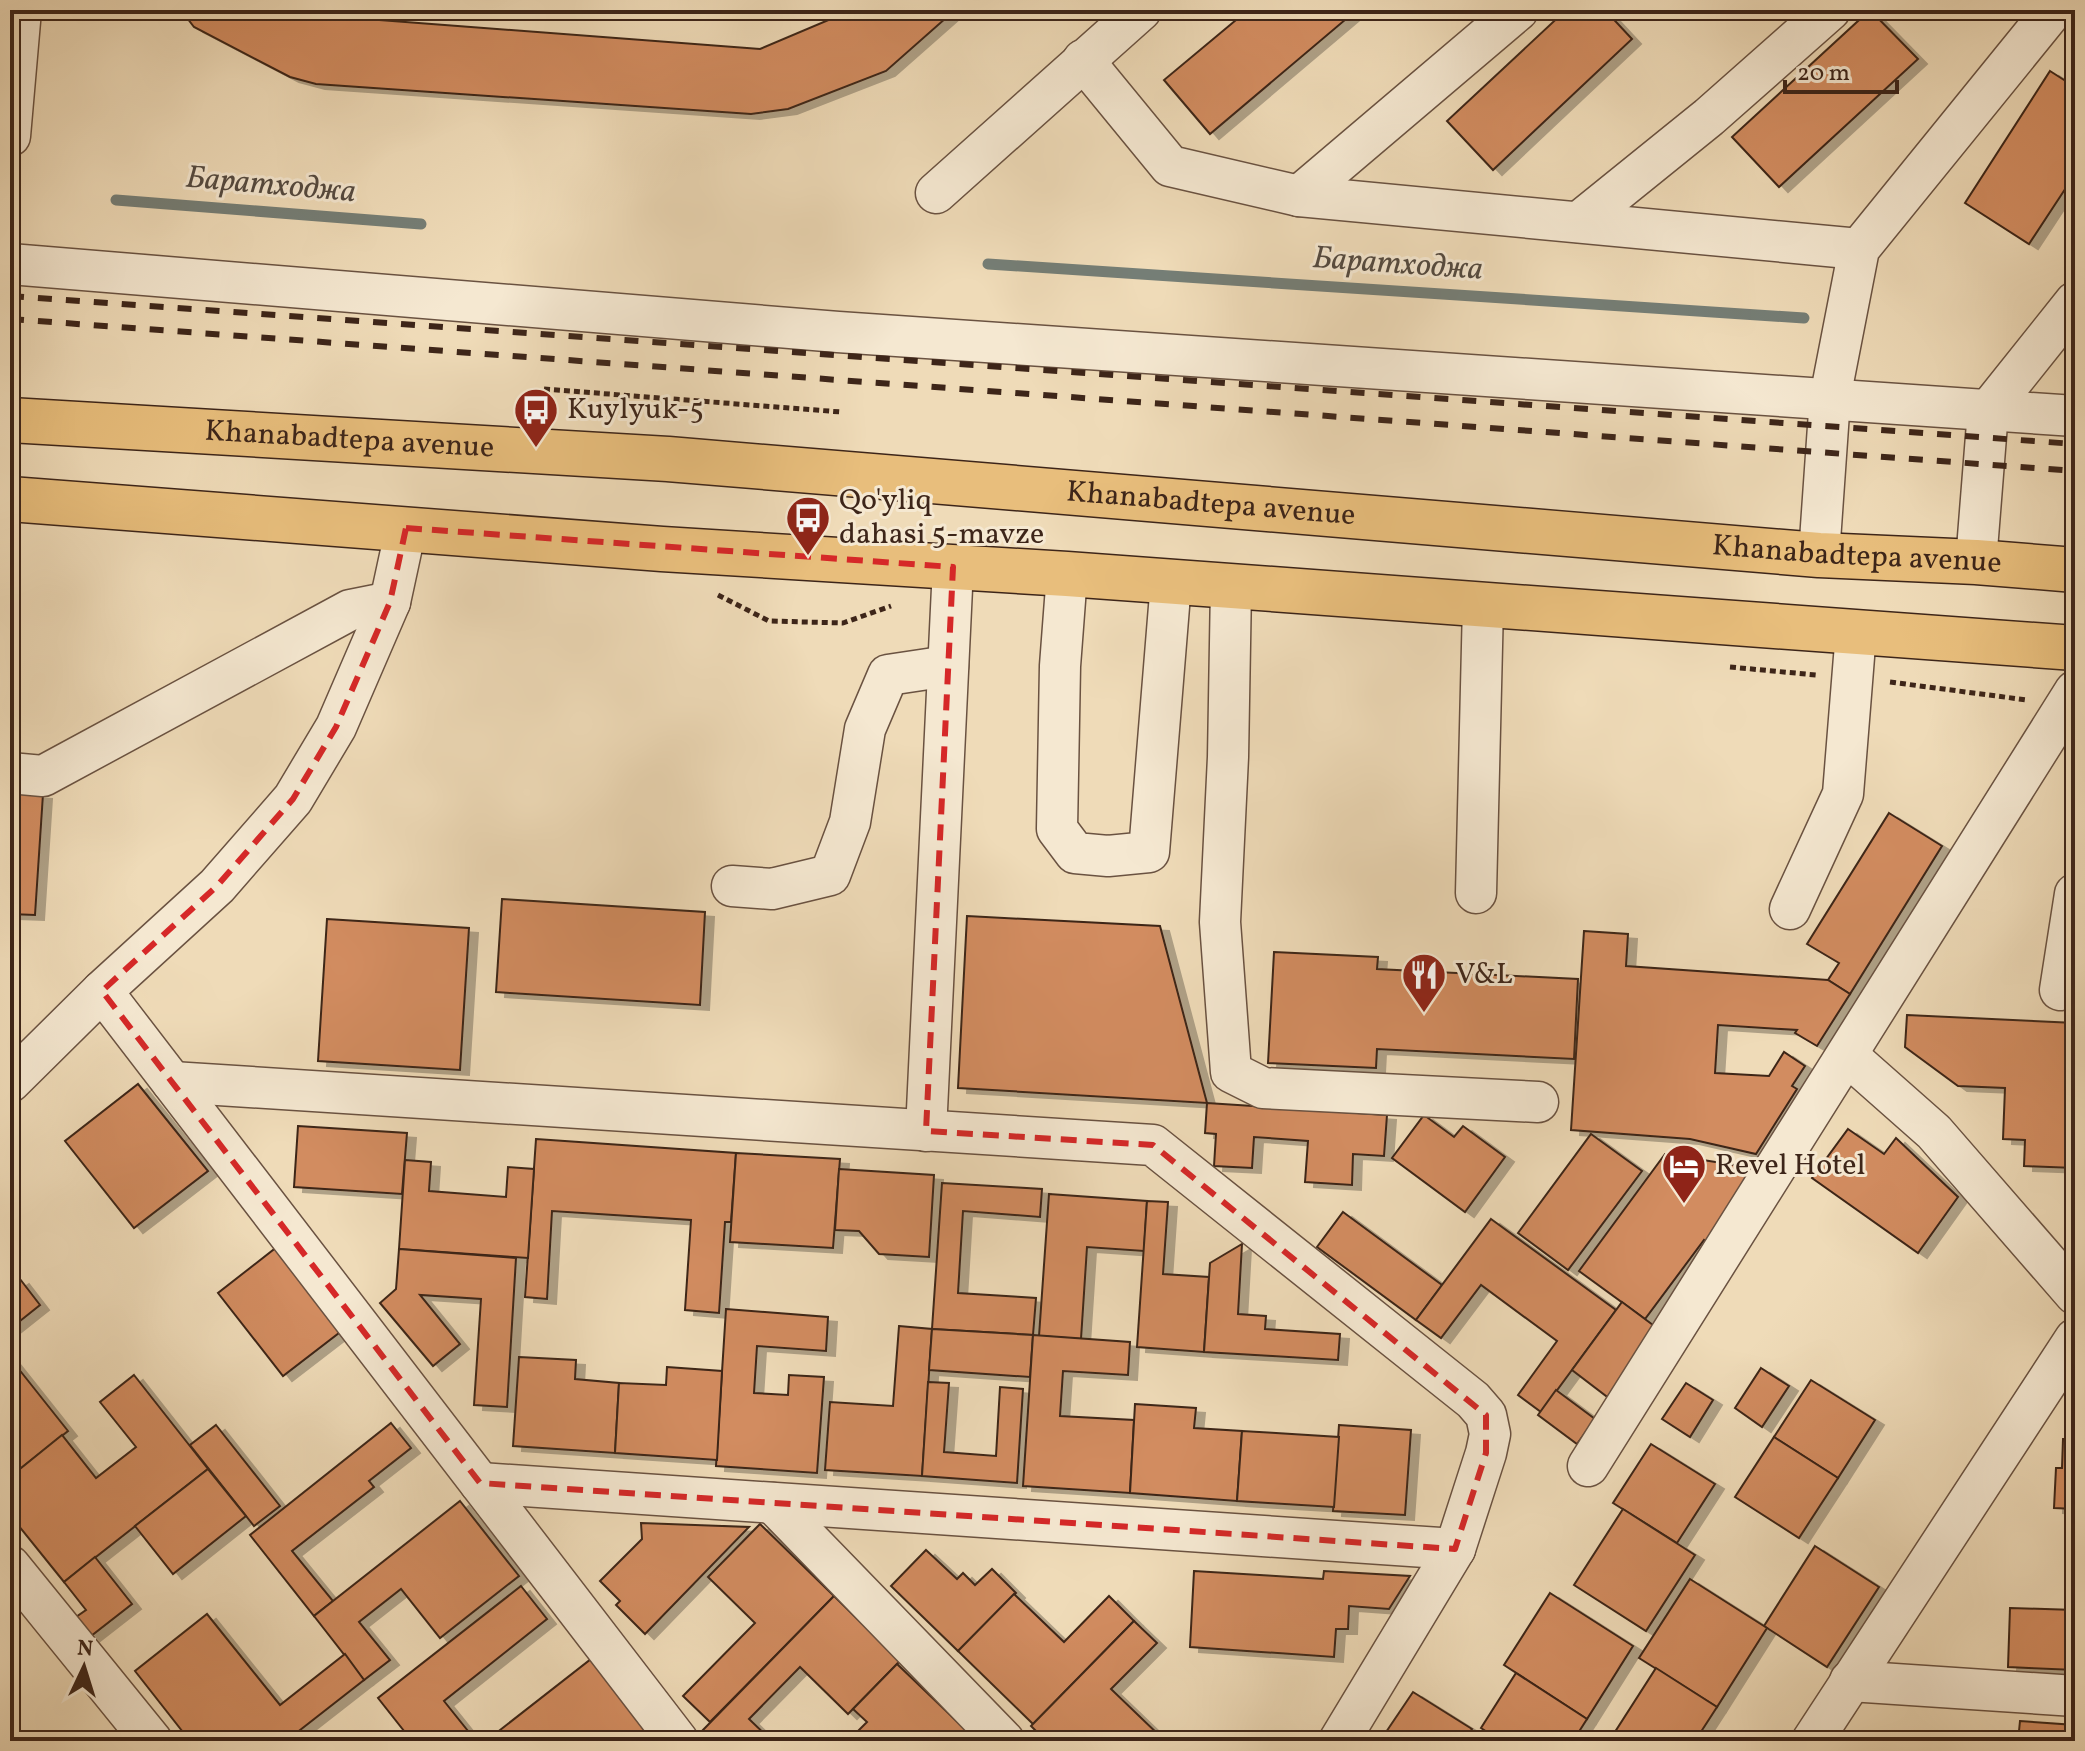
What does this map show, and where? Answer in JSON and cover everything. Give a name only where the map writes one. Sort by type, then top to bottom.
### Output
[{"type":"highway","name":"Khanabadtepa avenue","points":[[10,420],[668,459],[1819,555],[2075,570]]},
{"type":"highway","points":[[10,499],[662,549],[952,588],[1067,574],[2075,648]]},
{"type":"street","points":[[10,136],[21,10]]},
{"type":"street","points":[[936,193],[1141,10]]},
{"type":"street","points":[[1299,196],[1518,10]]},
{"type":"street","points":[[1579,222],[1709,117],[1830,10]]},
{"type":"street","points":[[1819,555],[1830,398],[1859,249],[2053,10]]},
{"type":"street","points":[[1083,60],[1170,166],[1299,196],[1859,249]]},
{"type":"street","points":[[10,264],[838,332],[2075,416]]},
{"type":"street","points":[[1976,562],[1988,411],[2075,302]]},
{"type":"street","points":[[10,1082],[102,991],[217,886],[293,799],[336,727],[390,602],[406,528]]},
{"type":"street","points":[[1067,574],[1060,666],[1057,829],[1075,853],[1108,856],[1149,852],[1171,582]]},
{"type":"street","points":[[1231,587],[1228,757],[1220,922],[1231,1072],[1263,1088],[1538,1102]]},
{"type":"street","points":[[926,1131],[952,588]]},
{"type":"street","points":[[10,773],[43,776],[350,610],[390,602]]},
{"type":"street","points":[[1476,893],[1483,605]]},
{"type":"street","points":[[1790,909],[1843,794],[1856,632]]},
{"type":"street","points":[[732,886],[772,889],[830,875],[850,822],[865,729],[888,675],[948,666]]},
{"type":"street","points":[[1588,1466],[2075,691]]},
{"type":"street","points":[[2060,990],[2075,894]]},
{"type":"street","points":[[102,991],[678,1741]]},
{"type":"street","points":[[1848,1056],[1934,1132],[2075,1294]]},
{"type":"street","points":[[172,1082],[1153,1145],[1473,1400],[1486,1415],[1490,1434],[1486,1453],[1455,1549],[1339,1741]]},
{"type":"street","points":[[1812,1741],[2075,1339]]},
{"type":"street","points":[[480,1483],[1455,1549]]},
{"type":"street","points":[[773,1503],[1004,1741]]},
{"type":"street","points":[[10,1566],[152,1741]]},
{"type":"street","points":[[1850,1681],[2075,1696]]},
{"type":"path","points":[[544,389],[841,412]]},
{"type":"path","points":[[672,417],[673,400]]},
{"type":"path","points":[[714,593],[769,621],[843,623],[952,588]]},
{"type":"highlighted area","points":[[406,528],[953,567],[926,1131],[1153,1145],[1486,1415],[1486,1453],[1455,1549],[480,1483],[102,991],[217,886],[293,799],[336,727],[390,602]]},
{"type":"building","points":[[181,10],[305,10],[314,15],[760,49],[852,10],[955,10],[886,71],[788,109],[751,114],[316,84],[290,77],[194,27]]},
{"type":"building","points":[[1248,10],[1348,10],[1352,14],[1210,134],[1164,80]]},
{"type":"building","points":[[1566,10],[1605,10],[1632,39],[1493,170],[1447,121]]},
{"type":"building","points":[[1870,10],[1918,59],[1779,187],[1732,137]]},
{"type":"building","points":[[2050,71],[2075,87],[2075,174],[2029,244],[1965,203]]},
{"type":"building","points":[[10,792],[43,794],[35,915],[10,914]]},
{"type":"building","points":[[1889,813],[1942,846],[1850,994],[1828,980],[1839,963],[1807,944]]},
{"type":"building","points":[[502,899],[705,912],[700,1005],[496,992]]},
{"type":"building","points":[[967,916],[1160,926],[1207,1103],[958,1088]]},
{"type":"building","points":[[327,919],[469,928],[460,1070],[318,1061]]},
{"type":"building","points":[[1584,931],[1628,934],[1626,966],[1828,980],[1850,994],[1817,1046],[1795,1033],[1797,1030],[1718,1025],[1715,1073],[1769,1076],[1784,1052],[1805,1066],[1792,1086],[1797,1089],[1756,1154],[1690,1139],[1571,1130]]},
{"type":"building","name":"V&L","points":[[1274,952],[1378,957],[1377,969],[1578,979],[1574,1059],[1377,1049],[1376,1068],[1268,1063]]},
{"type":"building","points":[[1907,1015],[2075,1023],[2075,1168],[2024,1166],[2025,1140],[2003,1139],[2005,1088],[1958,1086],[1905,1047]]},
{"type":"building","points":[[138,1084],[208,1171],[134,1228],[65,1141]]},
{"type":"building","points":[[1207,1103],[1387,1115],[1384,1156],[1353,1154],[1352,1185],[1305,1182],[1308,1141],[1254,1137],[1252,1168],[1214,1166],[1216,1134],[1205,1133]]},
{"type":"building","points":[[1424,1115],[1454,1137],[1463,1126],[1505,1157],[1465,1212],[1392,1158]]},
{"type":"building","points":[[298,1126],[407,1133],[402,1194],[294,1187]]},
{"type":"building","points":[[1848,1129],[1884,1154],[1896,1138],[1958,1197],[1918,1253],[1812,1178]]},
{"type":"building","points":[[1591,1134],[1642,1171],[1568,1270],[1518,1233]]},
{"type":"building","points":[[536,1139],[736,1153],[731,1222],[725,1222],[719,1313],[685,1310],[691,1220],[552,1211],[547,1299],[525,1297]]},
{"type":"building","points":[[736,1153],[840,1159],[833,1248],[730,1242]]},
{"type":"building","name":"Revel Hotel","points":[[1665,1154],[1766,1170],[1710,1245],[1704,1240],[1645,1319],[1579,1271]]},
{"type":"building","points":[[405,1160],[431,1162],[429,1191],[506,1197],[508,1167],[534,1169],[528,1258],[399,1249]]},
{"type":"building","points":[[839,1169],[934,1175],[929,1257],[879,1254],[859,1231],[835,1230]]},
{"type":"building","points":[[942,1183],[1042,1189],[1040,1217],[963,1211],[958,1293],[1036,1298],[1033,1335],[932,1329]]},
{"type":"building","points":[[1049,1194],[1147,1201],[1144,1251],[1087,1247],[1081,1339],[1039,1336]]},
{"type":"building","points":[[1147,1201],[1168,1202],[1163,1274],[1209,1277],[1204,1352],[1137,1347]]},
{"type":"building","points":[[1343,1212],[1442,1285],[1416,1320],[1317,1247]]},
{"type":"building","points":[[1491,1219],[1616,1310],[1541,1412],[1518,1395],[1557,1341],[1481,1285],[1441,1338],[1416,1320]]},
{"type":"building","points":[[282,1243],[348,1326],[283,1376],[218,1293]]},
{"type":"building","points":[[1242,1244],[1238,1314],[1266,1316],[1265,1329],[1340,1334],[1338,1360],[1204,1352],[1210,1263]]},
{"type":"building","points":[[399,1249],[516,1258],[507,1407],[474,1405],[481,1299],[420,1295],[460,1344],[433,1366],[380,1303],[396,1289]]},
{"type":"building","points":[[20,1279],[40,1305],[10,1329],[10,1286]]},
{"type":"building","points":[[1622,1302],[1661,1331],[1610,1399],[1572,1370]]},
{"type":"building","points":[[726,1309],[828,1317],[826,1351],[757,1346],[754,1393],[788,1395],[789,1375],[824,1377],[817,1473],[716,1466]]},
{"type":"building","points":[[899,1326],[932,1329],[922,1476],[825,1470],[830,1402],[893,1406]]},
{"type":"building","points":[[932,1329],[1033,1335],[1030,1377],[929,1370]]},
{"type":"building","points":[[1033,1335],[1130,1342],[1128,1375],[1063,1371],[1060,1416],[1134,1420],[1130,1493],[1023,1486]]},
{"type":"building","points":[[519,1357],[576,1360],[575,1379],[619,1383],[615,1453],[513,1446]]},
{"type":"building","points":[[10,1358],[68,1431],[10,1477]]},
{"type":"building","points":[[667,1367],[722,1371],[717,1460],[615,1453],[619,1383],[666,1385]]},
{"type":"building","points":[[1761,1368],[1789,1386],[1762,1427],[1735,1408]]},
{"type":"building","points":[[134,1375],[208,1469],[64,1582],[10,1515],[10,1477],[62,1435],[96,1478],[136,1447],[100,1402]]},
{"type":"building","points":[[1811,1380],[1875,1420],[1838,1478],[1774,1437]]},
{"type":"building","points":[[928,1382],[949,1383],[944,1452],[996,1456],[1000,1387],[1023,1389],[1017,1483],[922,1476]]},
{"type":"building","points":[[1686,1383],[1713,1400],[1690,1437],[1662,1419]]},
{"type":"building","points":[[1556,1390],[1595,1419],[1577,1444],[1538,1415]]},
{"type":"building","points":[[1135,1404],[1196,1408],[1194,1428],[1242,1431],[1237,1501],[1130,1493]]},
{"type":"building","points":[[391,1423],[411,1448],[369,1481],[374,1487],[292,1551],[333,1601],[314,1616],[250,1535]]},
{"type":"building","points":[[216,1425],[280,1506],[254,1526],[190,1445]]},
{"type":"building","points":[[1339,1425],[1411,1430],[1405,1515],[1333,1511]]},
{"type":"building","points":[[1242,1431],[1339,1437],[1334,1507],[1237,1501]]},
{"type":"building","points":[[1774,1437],[1838,1478],[1799,1538],[1735,1497]]},
{"type":"building","points":[[2063,1439],[2075,1440],[2075,1509],[2054,1508],[2056,1468],[2062,1468]]},
{"type":"building","points":[[1651,1444],[1715,1484],[1677,1543],[1613,1503]]},
{"type":"building","points":[[208,1469],[246,1516],[173,1574],[135,1526]]},
{"type":"building","points":[[460,1501],[519,1576],[440,1638],[401,1589],[359,1622],[390,1660],[364,1680],[314,1616]]},
{"type":"building","points":[[1623,1509],[1695,1555],[1646,1631],[1574,1585]]},
{"type":"building","points":[[641,1523],[749,1527],[645,1634],[616,1605],[620,1601],[600,1581],[642,1539]]},
{"type":"building","points":[[760,1524],[834,1596],[710,1722],[683,1696],[755,1623],[708,1577]]},
{"type":"building","points":[[1815,1546],[1879,1587],[1827,1667],[1764,1626]]},
{"type":"building","points":[[926,1550],[957,1579],[963,1573],[975,1585],[992,1569],[1016,1593],[958,1651],[891,1586]]},
{"type":"building","points":[[95,1557],[132,1604],[91,1636],[76,1617],[86,1610],[64,1582]]},
{"type":"building","points":[[1194,1571],[1323,1579],[1324,1571],[1410,1576],[1389,1609],[1349,1606],[1348,1629],[1336,1629],[1334,1657],[1190,1647]]},
{"type":"building","points":[[1690,1579],[1767,1628],[1717,1707],[1639,1658]]},
{"type":"building","points":[[521,1586],[547,1619],[444,1701],[476,1741],[412,1741],[378,1698]]},
{"type":"building","points":[[1550,1593],[1633,1646],[1587,1719],[1504,1665]]},
{"type":"building","points":[[1014,1594],[1064,1642],[1109,1596],[1134,1621],[1033,1724],[958,1651]]},
{"type":"building","points":[[834,1596],[900,1661],[848,1714],[800,1667],[749,1719],[772,1741],[711,1741],[701,1732]]},
{"type":"building","points":[[2010,1608],[2075,1610],[2075,1670],[2008,1667]]},
{"type":"building","points":[[207,1614],[280,1705],[345,1654],[364,1680],[286,1741],[190,1741],[135,1671]]},
{"type":"building","points":[[1134,1621],[1157,1643],[1111,1689],[1162,1738],[1159,1741],[1046,1741],[1031,1726]]},
{"type":"building","points":[[600,1652],[671,1741],[566,1741],[559,1732],[547,1741],[486,1741]]},
{"type":"building","points":[[897,1664],[968,1732],[959,1741],[848,1741],[867,1722],[853,1709]]},
{"type":"building","points":[[1656,1668],[1717,1707],[1695,1741],[1623,1741],[1613,1735]]},
{"type":"building","points":[[1516,1673],[1587,1719],[1573,1741],[1501,1741],[1481,1728]]},
{"type":"building","points":[[1413,1692],[1472,1729],[1464,1741],[1380,1741]]},
{"type":"building","points":[[2020,1721],[2075,1725],[2075,1741],[2018,1741]]},
{"type":"waterway","name":"Баратходжа","points":[[116,200],[421,224]]},
{"type":"waterway","name":"Баратходжа","points":[[988,264],[1804,318]]},
{"type":"railway","points":[[10,296],[2075,444]]},
{"type":"railway","points":[[10,319],[2075,471]]},
{"type":"place","name":"Kuylyuk-5","points":[[536,449]]},
{"type":"place","name":"Qo'yliq dahasi 5-mavze","points":[[808,557]]},
{"type":"place","name":"V&L","points":[[1424,1014]]},
{"type":"place","name":"Revel Hotel","points":[[1684,1205]]}]
